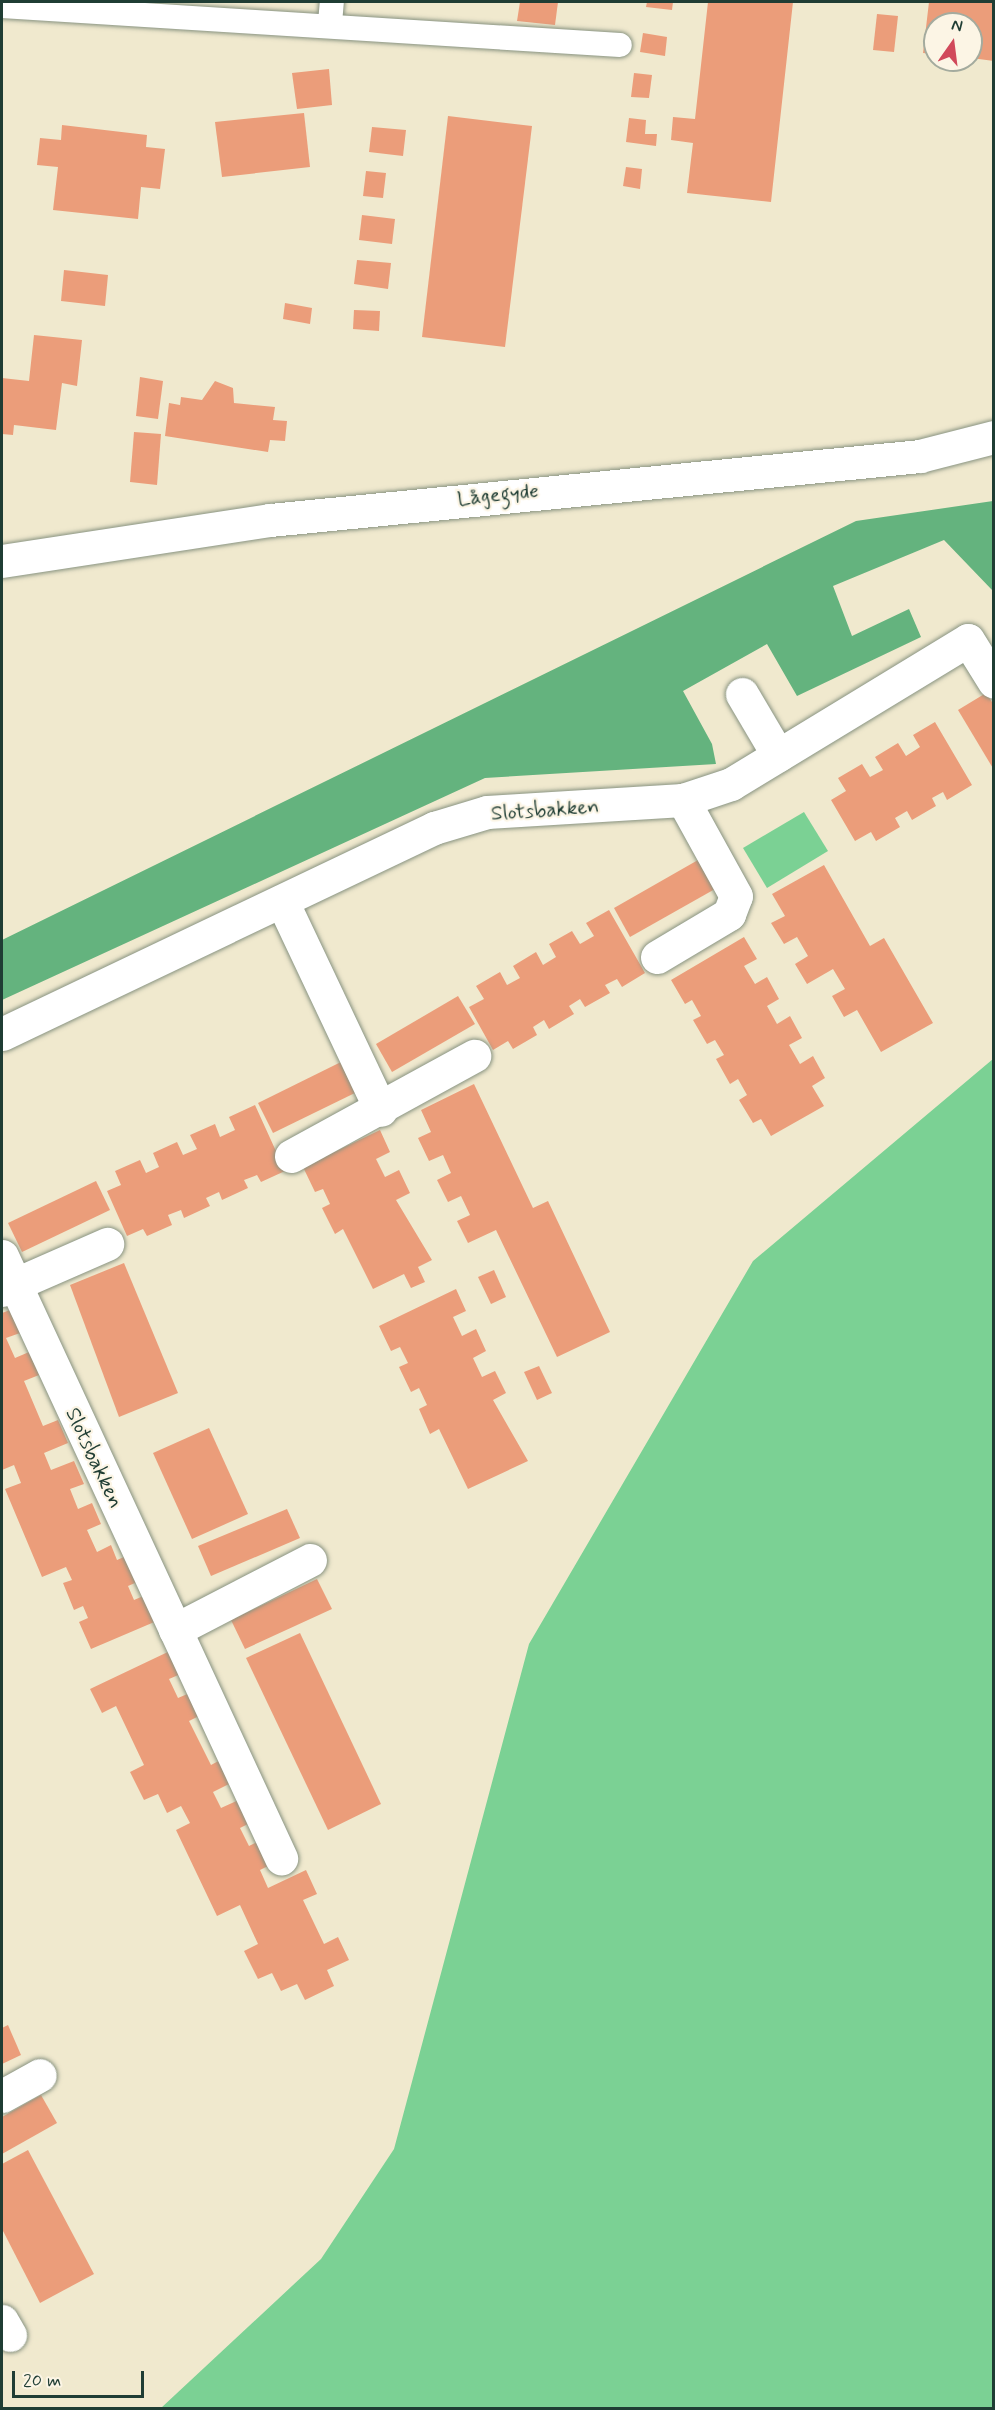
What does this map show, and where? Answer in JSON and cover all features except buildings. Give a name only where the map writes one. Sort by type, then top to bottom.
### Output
[{"type":"street","name":"Lågegyde","points":[[2,561],[270,520],[920,456],[993,437]]},
{"type":"street","name":"Slotsbakken","points":[[2,1035],[434,828],[487,812],[683,800],[731,784],[968,640],[993,682]]},
{"type":"street","points":[[742,694],[778,755]]},
{"type":"street","points":[[657,957],[729,915],[736,896],[683,800]]},
{"type":"street","points":[[282,901],[381,1110]]},
{"type":"street","points":[[291,1156],[381,1110],[474,1056]]},
{"type":"street","name":"Slotsbakken","points":[[107,1244],[5,1277],[175,1630],[281,1857]]},
{"type":"street","points":[[175,1630],[310,1560]]},
{"type":"street","points":[[2,2096],[40,2075]]},
{"type":"lane","points":[[2,6],[331,12],[620,45]]},
{"type":"green space","points":[[993,501],[993,591],[944,540],[833,586],[852,636],[909,609],[921,637],[797,696],[767,644],[683,691],[712,744],[716,764],[485,778],[2,1000],[2,940],[856,521]]},
{"type":"green space","points":[[804,812],[828,851],[767,888],[743,848]]},
{"type":"green space","points":[[993,1059],[993,2408],[161,2408],[321,2259],[394,2149],[529,1644],[753,1261]]}]
